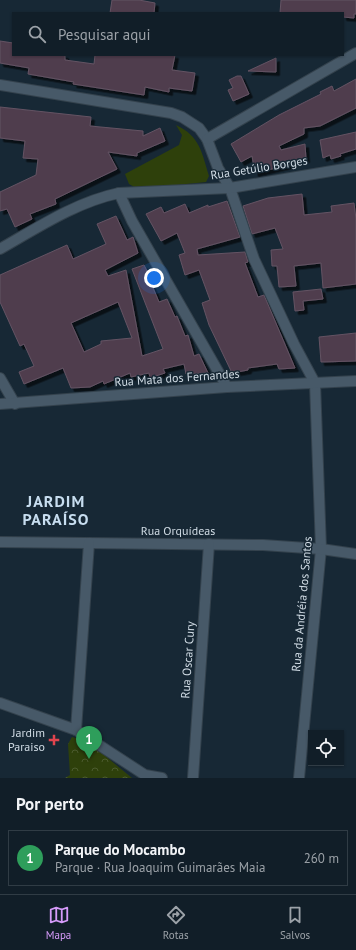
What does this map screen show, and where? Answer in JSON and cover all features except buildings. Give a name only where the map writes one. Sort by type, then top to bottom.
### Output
[{"type":"street","points":[[207,139],[356,53]]},
{"type":"street","points":[[0,85],[171,113],[182,117],[199,128],[207,139],[218,168],[230,188],[254,259],[294,344],[315,383]]},
{"type":"street","name":"Rua Getúlio Borges","points":[[0,249],[84,204],[102,196],[118,193],[230,188],[356,167]]},
{"type":"street","points":[[118,193],[132,221],[227,387]]},
{"type":"street","points":[[0,378],[15,404]]},
{"type":"street","name":"Rua Mata dos Fernandes","points":[[0,404],[227,387],[356,381]]},
{"type":"street","name":"Rua da Andréia dos Santos","points":[[299,778],[321,548],[315,383]]},
{"type":"street","name":"Rua Orquídeas","points":[[0,542],[263,545],[321,548],[356,554]]},
{"type":"street","points":[[76,730],[89,543]]},
{"type":"street","name":"Rua Oscar Cury","points":[[193,778],[209,544]]},
{"type":"street","points":[[0,703],[76,730],[145,775],[162,778]]},
{"type":"green space","points":[[176,125],[190,134],[199,146],[209,176],[206,182],[138,189],[129,184],[125,174],[179,145],[182,135]]},
{"type":"green space","points":[[72,737],[87,741],[132,778],[65,778],[70,775],[68,744]]},
{"type":"place","name":"Jardim Paraiso","points":[[54,740]]},
{"type":"place","name":"Parque do Mocambo","points":[[89,759]]},
{"type":"district","name":"JARDIM PARAÍSO","points":[[56,510]]}]
